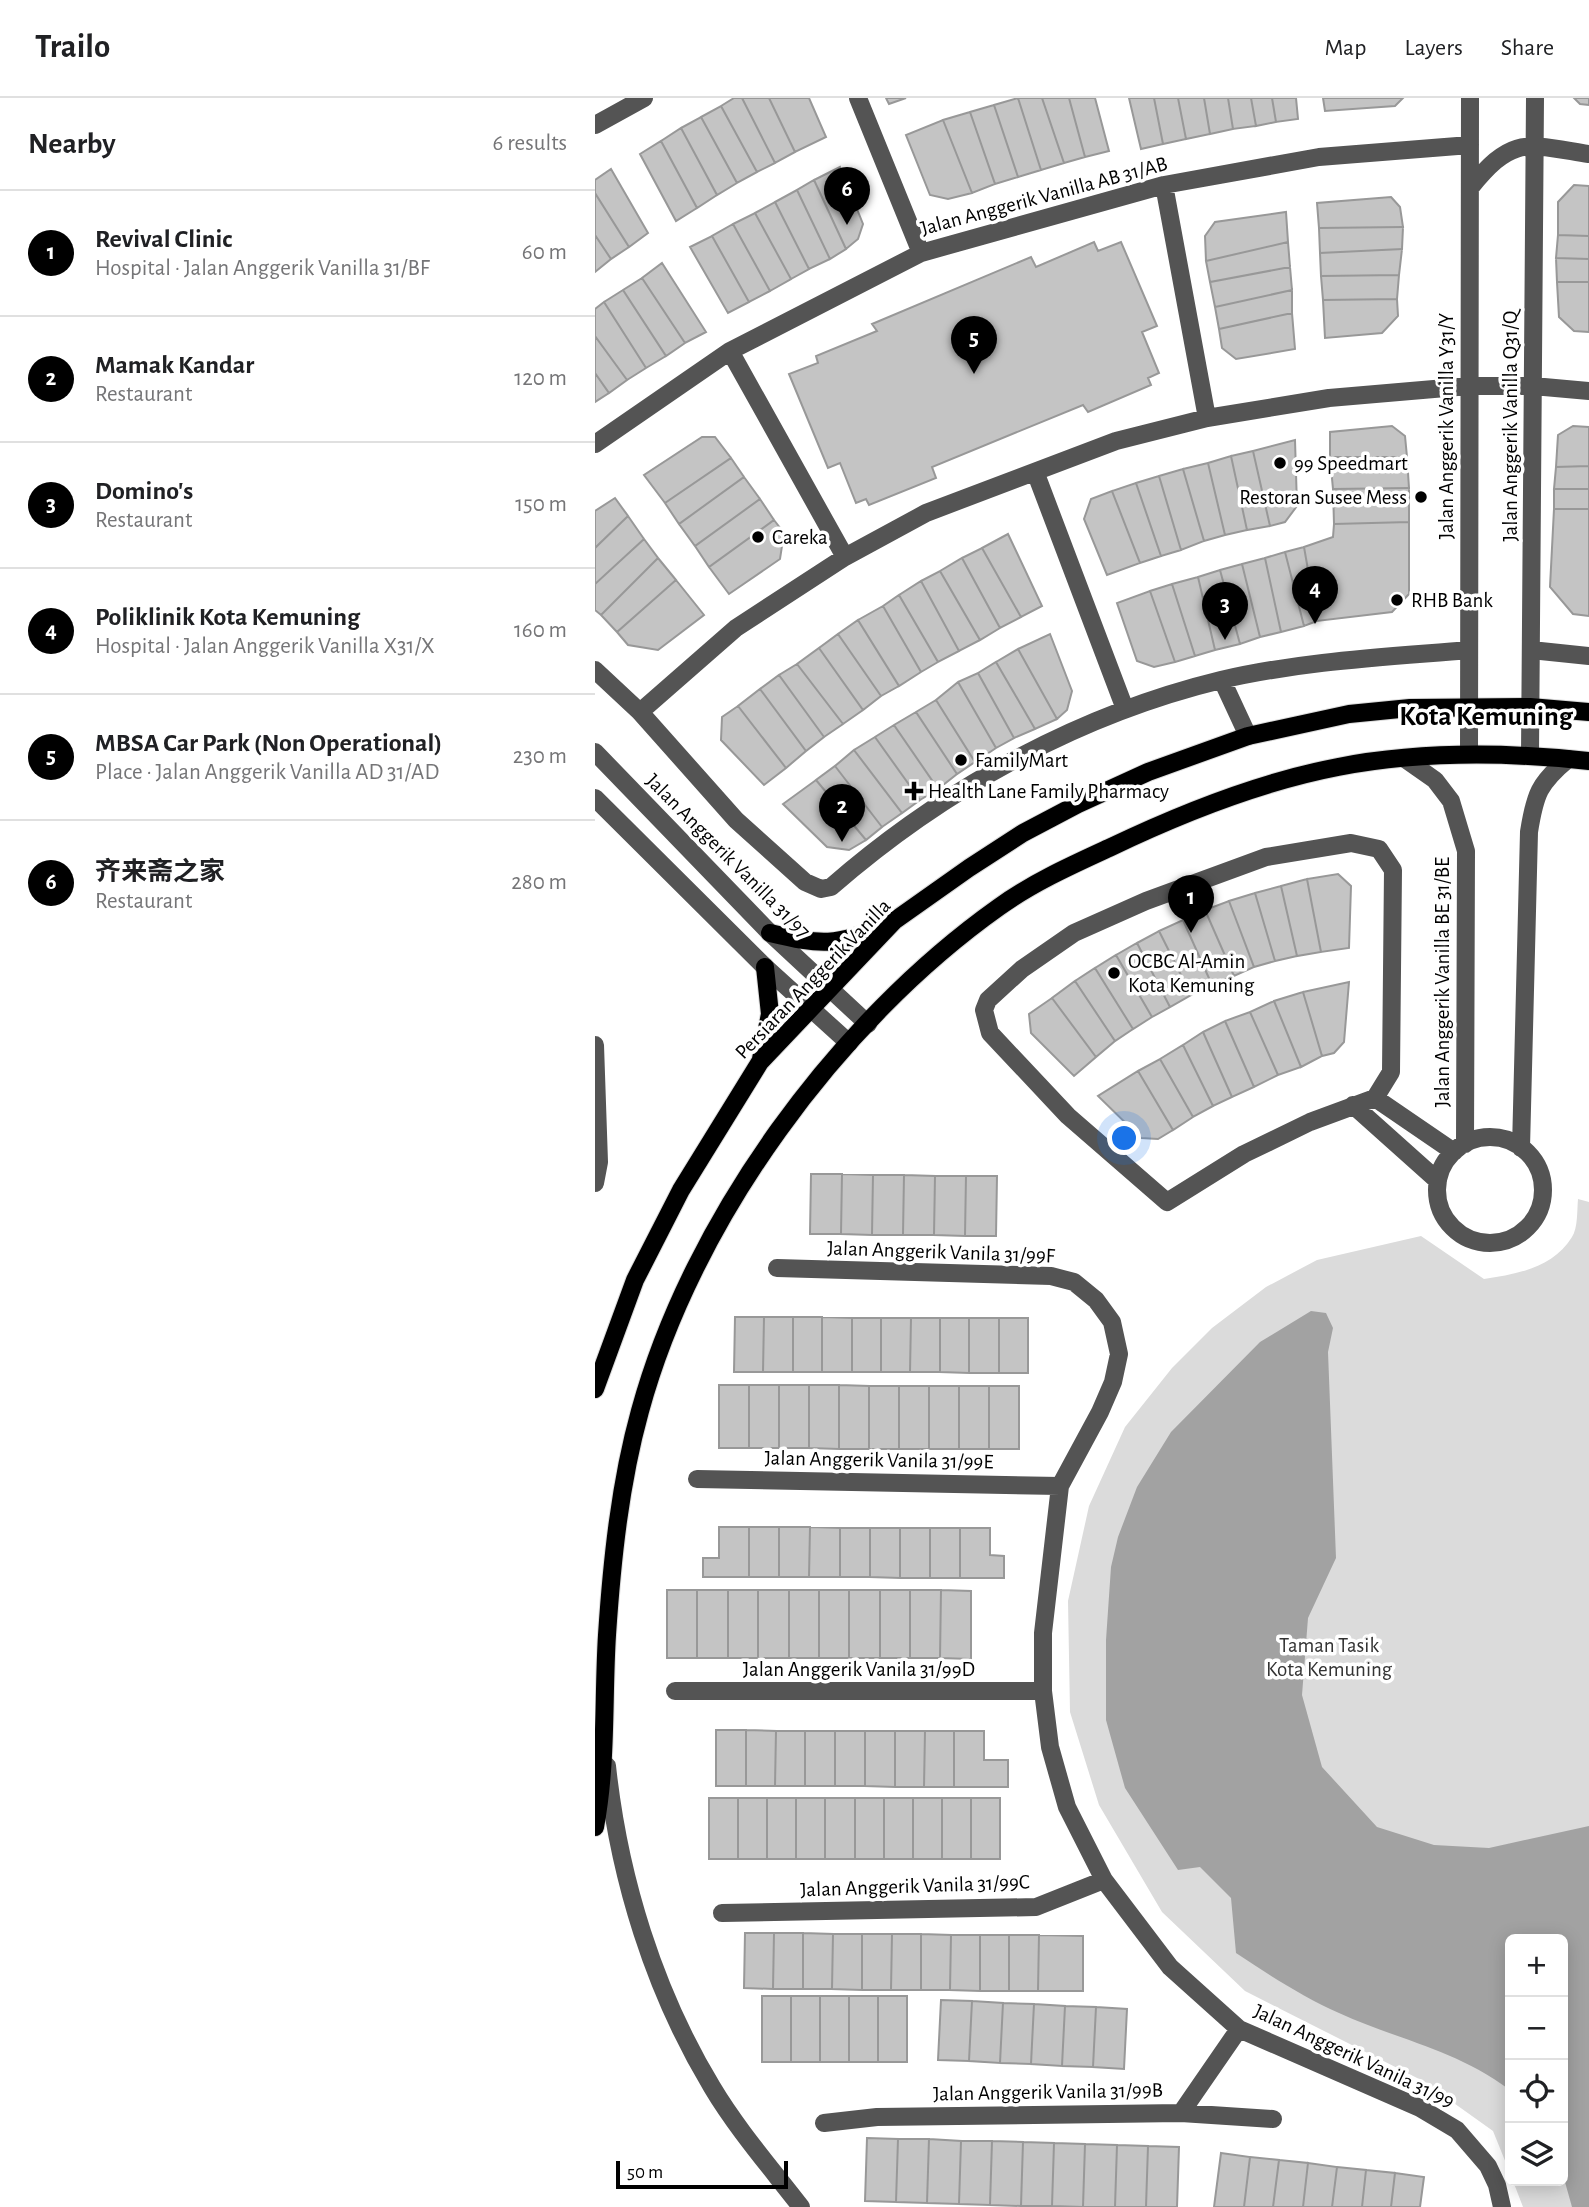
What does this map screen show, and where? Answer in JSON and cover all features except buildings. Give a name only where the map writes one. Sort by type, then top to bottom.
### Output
[{"type":"main road","name":"Persiaran Anggerik Vanilla","points":[[595,1389],[635,1280],[681,1190],[760,1062],[894,921],[1023,833],[1078,804],[1149,772],[1248,736],[1349,714],[1410,708],[1469,707],[1530,707],[1589,712]]},
{"type":"main road","points":[[595,1827],[604,1745],[607,1636],[617,1528],[641,1409],[667,1336],[712,1235],[749,1171],[786,1119],[849,1044],[940,955],[990,914],[1062,870],[1127,839],[1257,788],[1339,766],[1405,759],[1469,754],[1530,754],[1589,761]]},
{"type":"main road","points":[[770,933],[826,944],[860,936],[894,921]]},
{"type":"main road","points":[[760,1062],[770,1014],[765,967]]},
{"type":"street","points":[[595,125],[644,98]]},
{"type":"street","points":[[858,98],[921,253]]},
{"type":"street","name":"Jalan Anggerik Vanilla Y31/Y","points":[[1469,754],[1470,98]]},
{"type":"street","name":"Jalan Anggerik Vanilla Q31/Q","points":[[1530,754],[1535,98]]},
{"type":"street","name":"Jalan Anggerik Vanilla AB 31/AB","points":[[595,444],[730,351],[921,253],[1164,185],[1319,157],[1470,145]]},
{"type":"street","points":[[1470,188],[1503,152],[1534,145],[1589,154]]},
{"type":"street","points":[[1164,185],[1207,418]]},
{"type":"street","points":[[730,351],[845,557]]},
{"type":"street","points":[[640,712],[736,628],[845,557],[926,513],[1036,474],[1116,441],[1207,418],[1329,398],[1469,386],[1533,386],[1589,391]]},
{"type":"street","points":[[1036,474],[1125,709]]},
{"type":"street","points":[[595,670],[640,712],[736,820],[804,881],[821,889],[831,887],[896,832],[1024,753],[1125,709],[1222,680],[1347,660],[1469,650]]},
{"type":"street","points":[[1531,650],[1589,656]]},
{"type":"street","points":[[1222,680],[1248,736]]},
{"type":"street","name":"Jalan Anggerik Vanilla 31/97","points":[[595,752],[770,933],[868,1024]]},
{"type":"street","name":"Jalan Anggerik Vanilla BE 31/BE","points":[[1405,759],[1435,780],[1451,801],[1466,850],[1459,1148]]},
{"type":"street","points":[[1521,1148],[1529,832],[1535,796],[1546,778],[1568,759]]},
{"type":"street","points":[[595,798],[810,1011],[849,1044]]},
{"type":"street","points":[[1351,843],[1379,849],[1393,870],[1391,1072],[1375,1098],[1353,1105],[1244,1154],[1167,1202],[1068,1116],[990,1033],[984,1010],[988,1000],[1022,969],[1074,933],[1146,901],[1266,857],[1351,843]]},
{"type":"street","points":[[595,1045],[595,1183]]},
{"type":"street","points":[[1375,1098],[1459,1148]]},
{"type":"street","points":[[1353,1105],[1438,1181]]},
{"type":"street","points":[[1493,1138],[1521,1148],[1537,1167],[1543,1193],[1535,1218],[1527,1228],[1508,1240],[1480,1242],[1465,1237],[1451,1227],[1438,1203],[1438,1181],[1446,1160],[1459,1148],[1493,1138]]},
{"type":"street","name":"Jalan Anggerik Vanila 31/99F","points":[[777,1268],[1051,1276],[1074,1282],[1096,1300]]},
{"type":"street","name":"Jalan Anggerik Vanila 31/99","points":[[1096,1300],[1112,1322],[1119,1354],[1113,1382],[1100,1412],[1060,1486],[1043,1633],[1043,1691],[1050,1747],[1067,1807],[1104,1880],[1170,1967],[1239,2029],[1420,2108],[1457,2130],[1488,2166],[1497,2185],[1502,2207]]},
{"type":"street","name":"Jalan Anggerik Vanila 31/99E","points":[[697,1479],[1060,1486]]},
{"type":"street","name":"Jalan Anggerik Vanila 31/99D","points":[[675,1691],[1043,1691]]},
{"type":"street","points":[[604,1745],[613,1827],[641,1924],[675,2016],[712,2088],[801,2207]]},
{"type":"street","name":"Jalan Anggerik Vanila 31/99C","points":[[722,1913],[1036,1907],[1104,1880]]},
{"type":"street","points":[[1181,2113],[1239,2029]]},
{"type":"street","name":"Jalan Anggerik Vanila 31/99B","points":[[824,2123],[877,2117],[1181,2113],[1273,2119]]},
{"type":"green space","name":"Taman Tasik Kota Kemuning","points":[[1578,1199],[1589,1202],[1589,2207],[1523,2207],[1515,2186],[1568,2186],[1568,1934],[1505,1934],[1505,2161],[1493,2131],[1423,2081],[1245,1991],[1162,1912],[1099,1805],[1070,1712],[1068,1601],[1089,1506],[1125,1427],[1172,1368],[1212,1328],[1266,1287],[1317,1260],[1421,1236],[1484,1279],[1509,1275],[1533,1268],[1555,1256],[1572,1237]]},
{"type":"shaded area","points":[[1311,1311],[1326,1313],[1333,1328],[1328,1352],[1336,1558],[1308,1618],[1302,1695],[1322,1767],[1377,1827],[1434,1845],[1489,1848],[1589,1826],[1589,2207],[1572,2207],[1566,2186],[1568,1934],[1505,1934],[1505,2087],[1468,2064],[1326,2007],[1236,1953],[1231,1898],[1200,1867],[1178,1870],[1125,1788],[1106,1720],[1106,1640],[1111,1567],[1118,1537],[1137,1487],[1171,1432],[1260,1342]]},
{"type":"place","name":"齐来斋之家","points":[[847,225]]},
{"type":"place","name":"MBSA Car Park (Non Operational)","points":[[974,374]]},
{"type":"place","name":"99 Speedmart","points":[[1280,463]]},
{"type":"place","name":"Restoran Susee Mess","points":[[1421,497]]},
{"type":"place","name":"Careka","points":[[758,537]]},
{"type":"place","name":"RHB Bank","points":[[1397,600]]},
{"type":"place","name":"Poliklinik Kota Kemuning","points":[[1315,624]]},
{"type":"place","name":"Domino's","points":[[1225,640]]},
{"type":"place","name":"FamilyMart","points":[[961,760]]},
{"type":"place","name":"Health Lane Family Pharmacy","points":[[914,791]]},
{"type":"place","name":"Mamak Kandar","points":[[842,842]]},
{"type":"place","name":"Revival Clinic","points":[[1191,933]]},
{"type":"place","name":"OCBC Al-Amin Kota Kemuning","points":[[1114,973]]},
{"type":"district","name":"Kota Kemuning","points":[[1486,717]]}]
